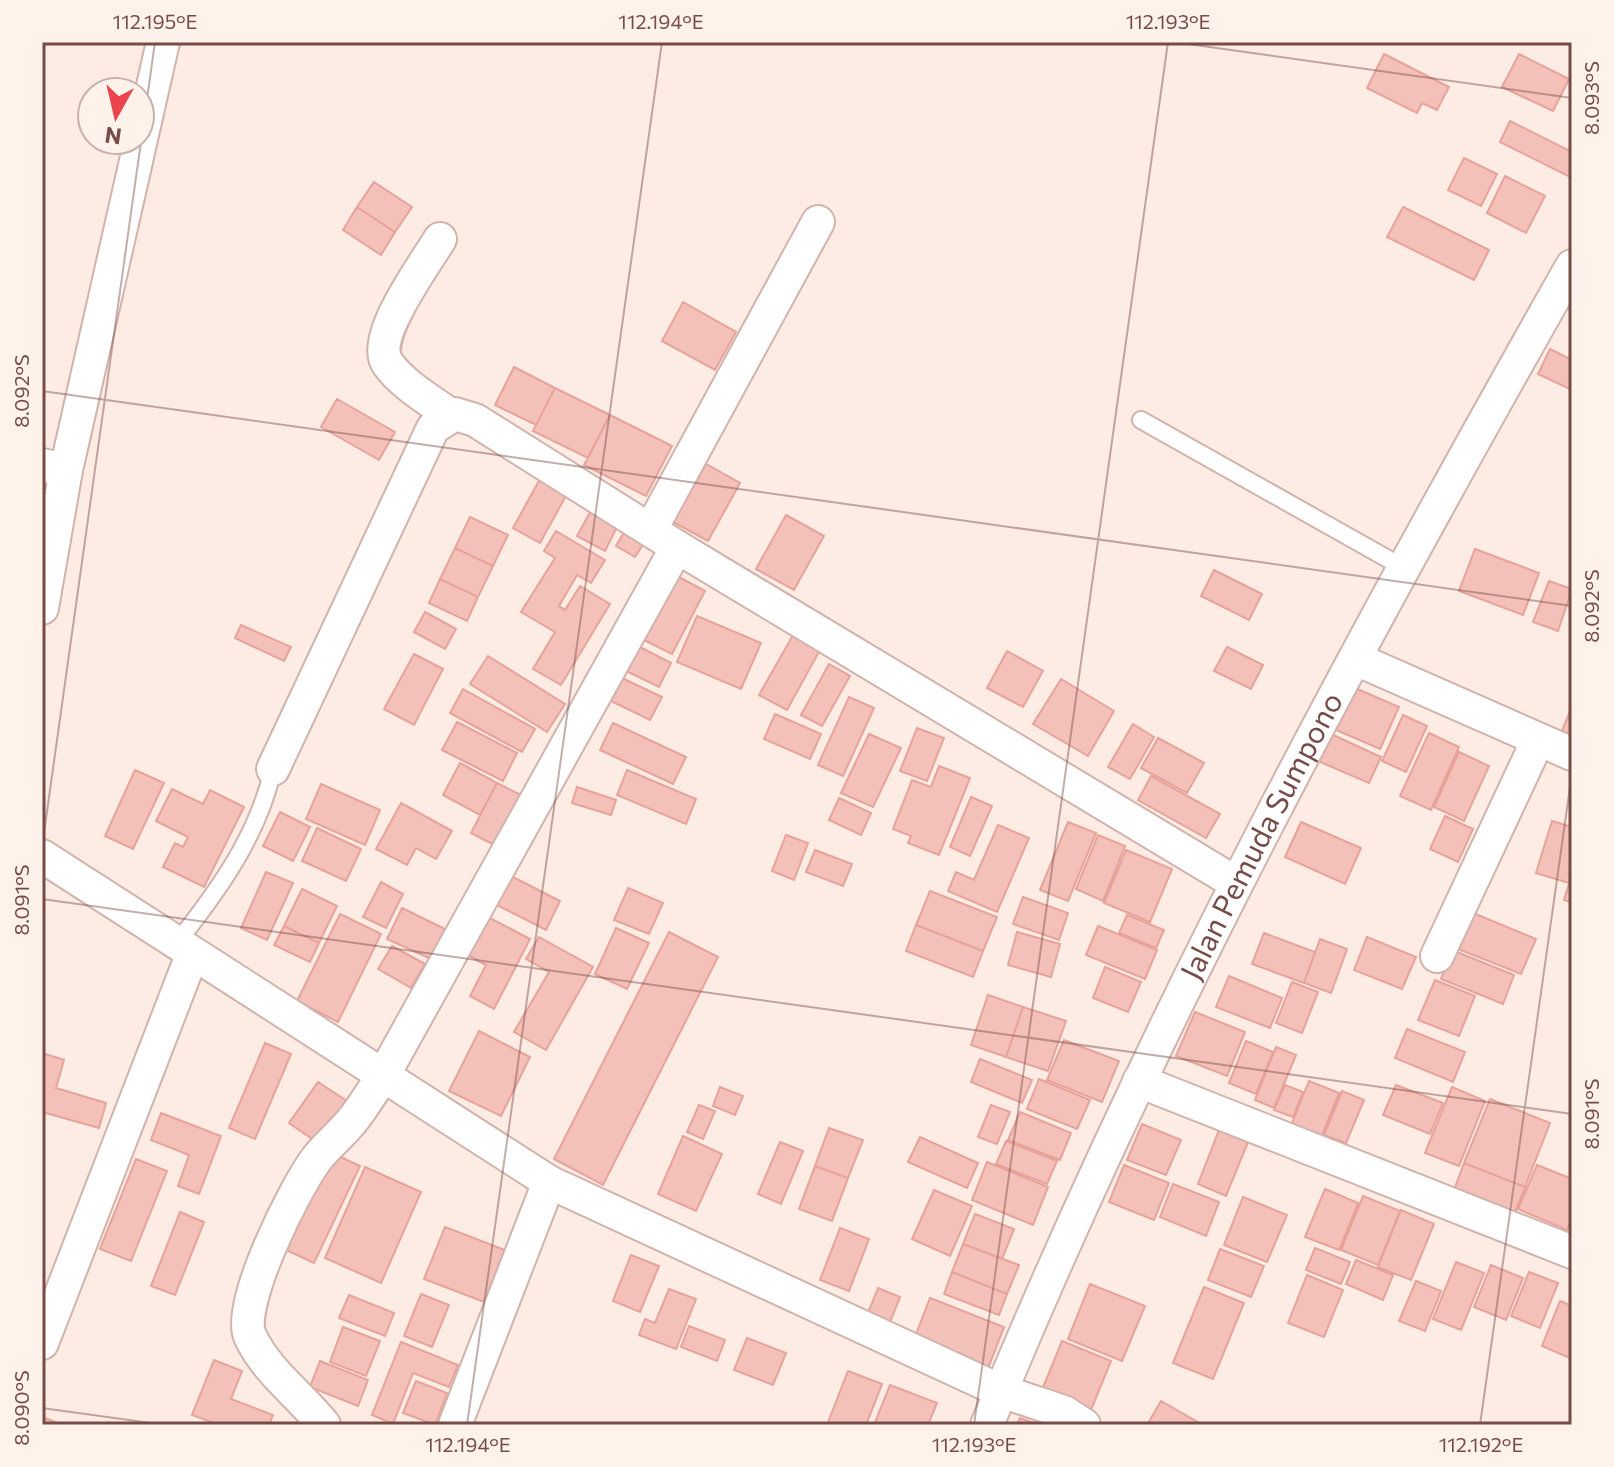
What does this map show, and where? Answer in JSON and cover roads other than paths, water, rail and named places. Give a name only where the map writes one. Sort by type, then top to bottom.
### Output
[{"type":"street","points":[[42,608],[54,467],[163,42]]},
{"type":"street","points":[[324,1425],[264,1359],[250,1335],[246,1320],[248,1303],[305,1176],[354,1119],[383,1076],[664,538],[818,222]]},
{"type":"street","points":[[440,239],[388,327],[382,347],[386,363],[450,415],[475,420],[664,538],[1236,883]]},
{"type":"street","name":"Jalan Pemuda Sumpono","points":[[987,1425],[1139,1081],[1236,883],[1356,659],[1390,560],[1572,266]]},
{"type":"street","points":[[273,769],[433,428],[450,415]]},
{"type":"street","points":[[1356,659],[1572,754]]},
{"type":"street","points":[[1437,956],[1538,740]]},
{"type":"street","points":[[42,856],[549,1182],[1001,1391],[1064,1412],[1084,1425]]},
{"type":"street","points":[[42,1343],[184,949]]},
{"type":"street","points":[[1139,1081],[1572,1252]]},
{"type":"street","points":[[455,1425],[549,1182]]},
{"type":"lane","points":[[1141,420],[1390,560]]},
{"type":"lane","points":[[184,949],[246,842],[266,800],[273,769]]}]
